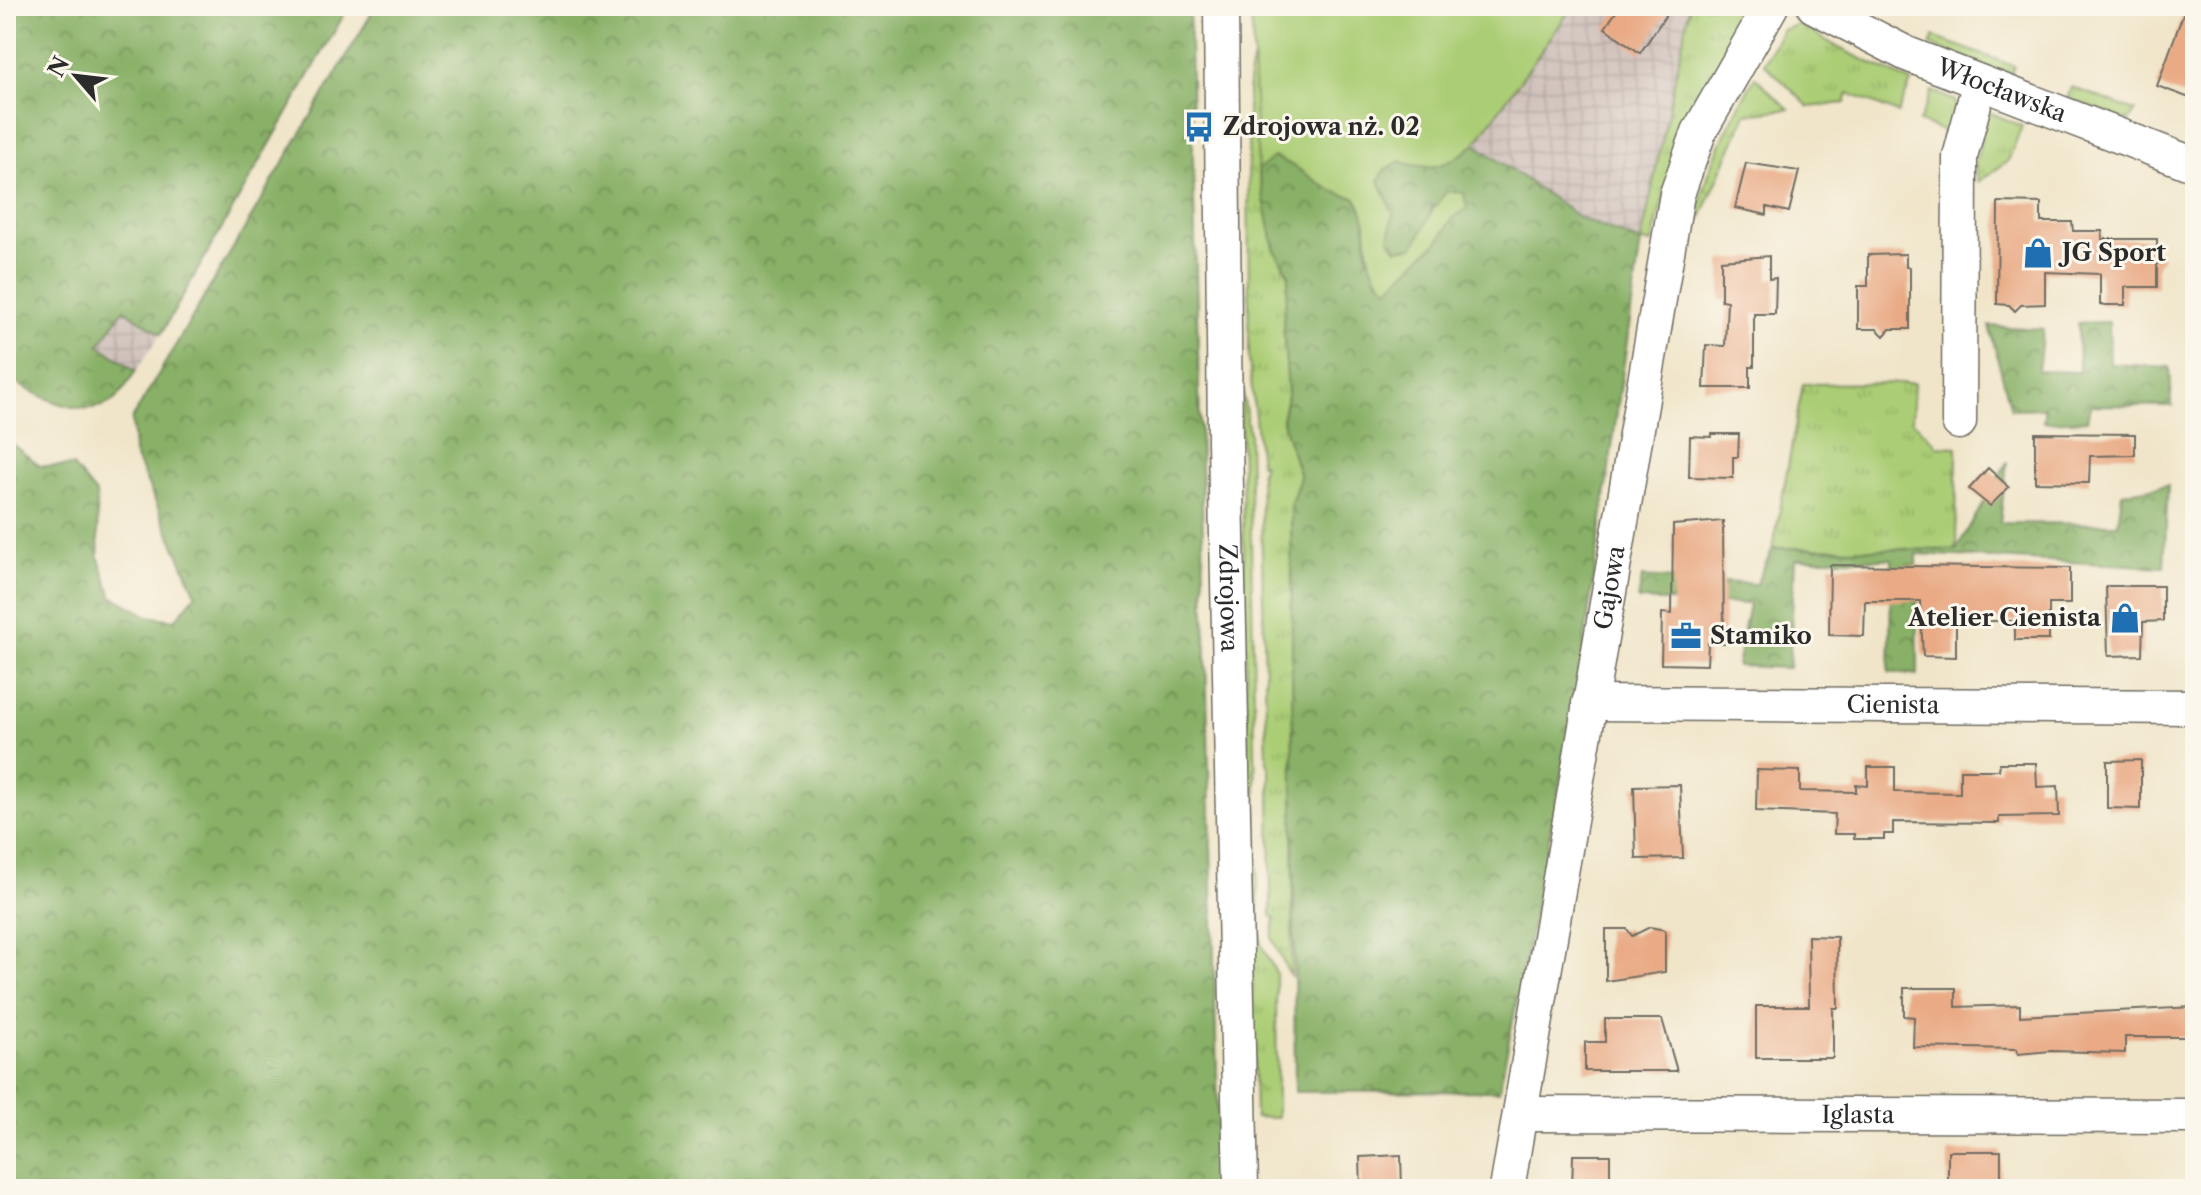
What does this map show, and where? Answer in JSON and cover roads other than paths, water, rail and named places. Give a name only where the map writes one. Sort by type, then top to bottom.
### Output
[{"type":"street","name":"Zdrojowa","points":[[1221,6],[1225,442],[1241,1189]]},
{"type":"street","name":"Gajowa","points":[[1507,1189],[1677,194],[1699,132],[1771,6]]},
{"type":"street","name":"Włocławska","points":[[1814,6],[1879,42],[1979,85],[2195,165]]},
{"type":"street","points":[[1959,422],[1960,157],[1979,85]]},
{"type":"street","name":"Cienista","points":[[1589,703],[2195,707]]},
{"type":"street","name":"Iglasta","points":[[1520,1114],[2195,1116]]},
{"type":"place","name":"Zdrojowa nż. 02","points":[[1199,127]]},
{"type":"place","name":"JG Sport","points":[[2038,253]]},
{"type":"place","name":"Atelier Cienista","points":[[2125,618]]},
{"type":"place","name":"Stamiko","points":[[1686,636]]}]
